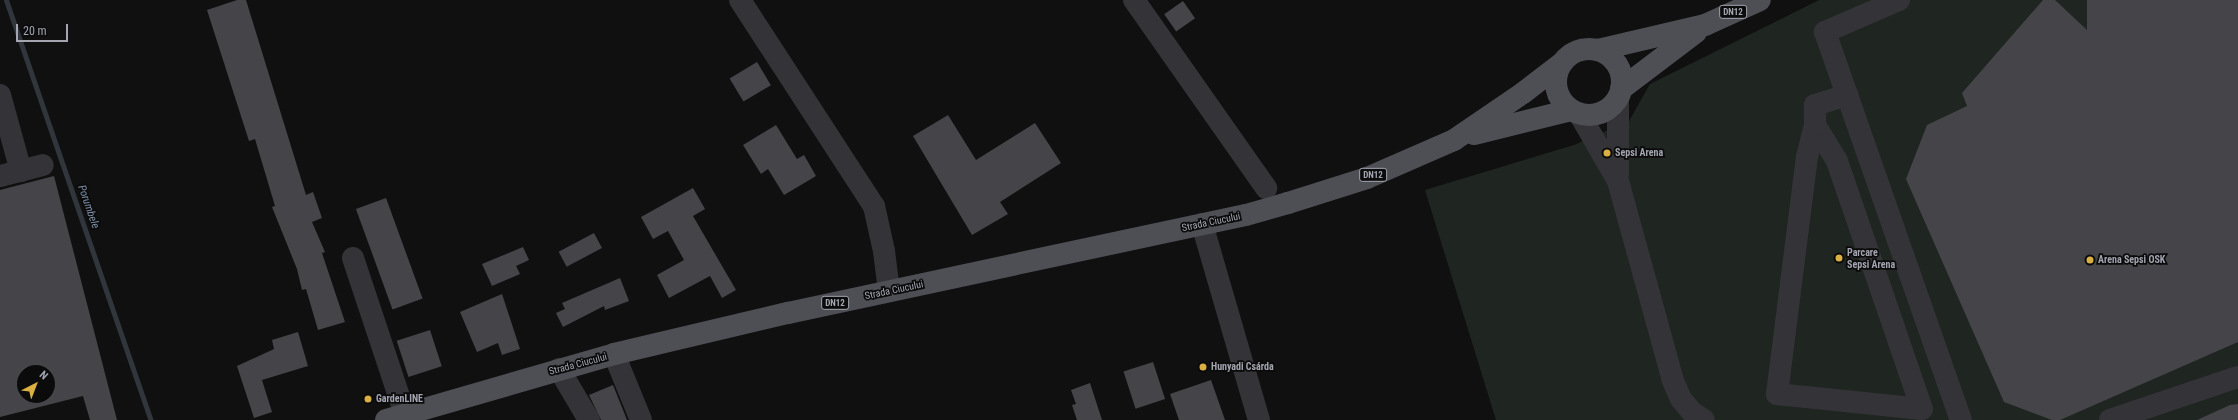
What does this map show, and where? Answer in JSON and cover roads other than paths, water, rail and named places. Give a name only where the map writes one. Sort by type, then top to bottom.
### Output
[{"type":"main road","name":"DN12","points":[[1598,50],[1705,25],[1760,0]]},
{"type":"main road","name":"DN12","points":[[1619,94],[1705,25]]},
{"type":"main road","points":[[1579,50],[1598,50],[1606,54],[1619,68],[1619,94],[1602,113],[1575,112],[1557,94],[1555,83],[1562,63],[1579,50]]},
{"type":"main road","name":"DN12","points":[[1454,140],[1523,94],[1562,63]]},
{"type":"main road","name":"DN12","points":[[1454,140],[1538,116],[1575,112]]},
{"type":"main road","name":"Strada Ciucului","points":[[396,417],[614,354],[889,291],[1202,224],[1288,203],[1367,178],[1454,140]]},
{"type":"street","points":[[740,0],[874,206],[884,251],[889,291]]},
{"type":"street","points":[[1134,0],[1266,188]]},
{"type":"street","points":[[1899,0],[1825,32],[1962,420]]},
{"type":"street","points":[[1619,94],[1618,181],[1673,381],[1681,399],[1692,412],[1704,420]]},
{"type":"street","points":[[0,95],[21,171]]},
{"type":"street","points":[[1815,125],[1837,161],[1922,409],[1777,394],[1807,157],[1815,125],[1815,105],[1847,95]]},
{"type":"street","points":[[1575,112],[1618,181]]},
{"type":"street","points":[[0,176],[43,165]]},
{"type":"street","points":[[1202,224],[1259,420]]},
{"type":"street","points":[[354,258],[396,417]]},
{"type":"street","points":[[614,354],[642,420]]},
{"type":"street","points":[[559,369],[589,420]]},
{"type":"street","points":[[2110,420],[2238,377]]},
{"type":"waterway","name":"Porumbele","points":[[6,0],[151,420]]},
{"type":"place","name":"Sepsi Arena","points":[[1607,153]]},
{"type":"place","name":"Parcare Sepsi Arena","points":[[1839,258]]},
{"type":"place","name":"Arena Sepsi OSK","points":[[2090,260]]},
{"type":"place","name":"Hunyadi Csárda","points":[[1203,367]]},
{"type":"place","name":"GardenLINE","points":[[368,399]]}]
